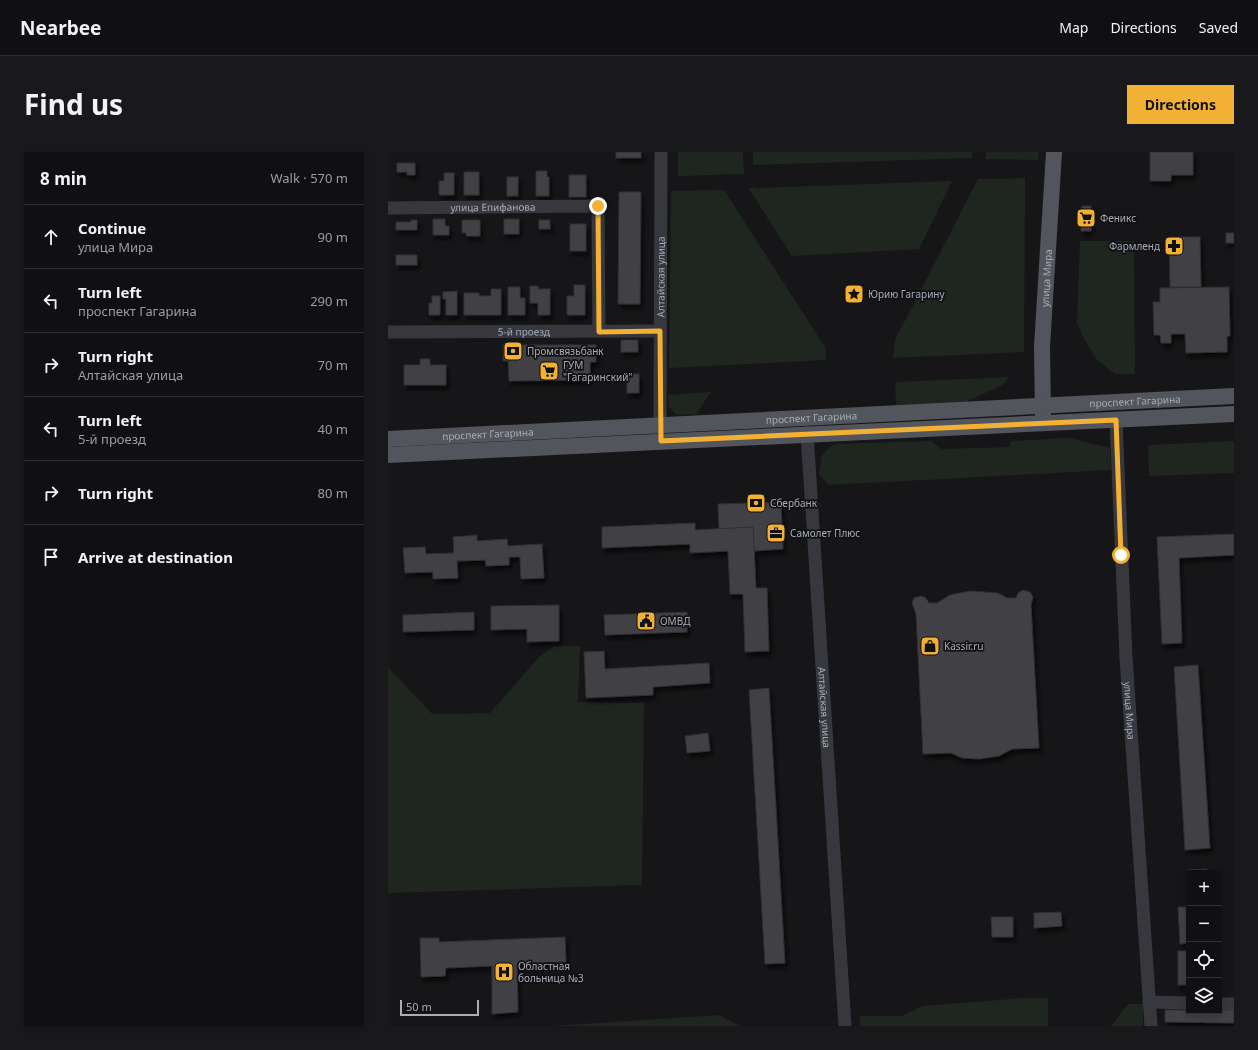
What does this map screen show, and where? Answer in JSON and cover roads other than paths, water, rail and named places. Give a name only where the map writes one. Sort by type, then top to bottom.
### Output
[{"type":"main road","name":"улица Мира","points":[[1043,423],[1042,346],[1054,152]]},
{"type":"main road","name":"проспект Гагарина","points":[[388,455],[660,433],[806,417],[1234,396]]},
{"type":"main road","name":"проспект Гагарина","points":[[388,439],[660,433],[807,433],[1234,414]]},
{"type":"main road","name":"Алтайская улица","points":[[806,417],[807,433]]},
{"type":"street","name":"Алтайская улица","points":[[660,433],[661,152]]},
{"type":"street","name":"улица Епифанова","points":[[388,208],[598,206],[599,332]]},
{"type":"street","name":"5-й проезд","points":[[388,332],[660,331]]},
{"type":"street","name":"улица Мира","points":[[1116,420],[1126,657],[1150,1026]]},
{"type":"street","name":"Алтайская улица","points":[[807,433],[828,778],[839,917],[844,1026]]},
{"type":"street","points":[[1149,1002],[1186,1003]]},
{"type":"street","points":[[1222,1004],[1234,1004]]},
{"type":"place","name":"Феникс","points":[[1086,218]]},
{"type":"place","name":"Фармленд","points":[[1174,246]]},
{"type":"place","name":"Юрию Гагарину","points":[[854,294]]},
{"type":"place","name":"Промсвязьбанк","points":[[513,351]]},
{"type":"place","name":"ГУМ \"Гагаринский\"","points":[[549,371]]},
{"type":"place","name":"Сбербанк","points":[[756,503]]},
{"type":"place","name":"Самолет Плюс","points":[[776,533]]},
{"type":"place","name":"ОМВД","points":[[646,621]]},
{"type":"place","name":"Kassir.ru","points":[[930,646]]},
{"type":"place","name":"Областная больница №3","points":[[504,972]]}]
